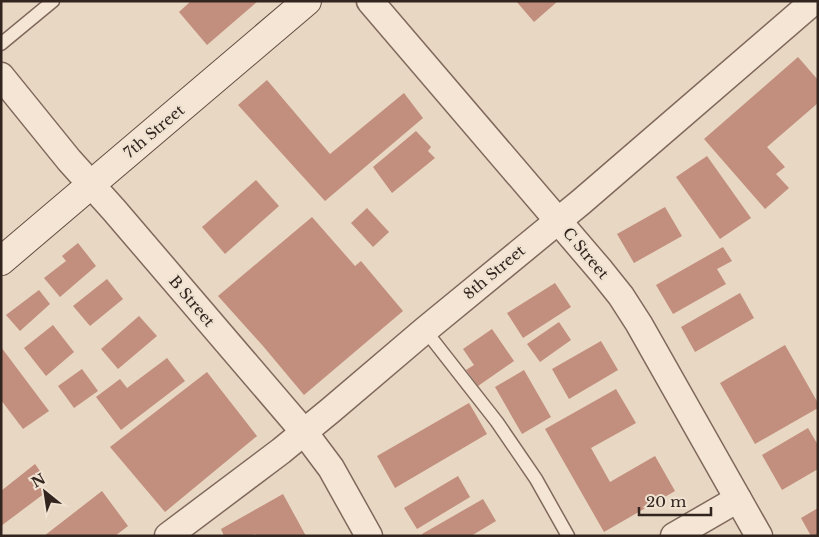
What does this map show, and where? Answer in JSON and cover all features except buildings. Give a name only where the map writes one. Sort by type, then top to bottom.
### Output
[{"type":"street","name":"7th Street","points":[[1,261],[307,1]]},
{"type":"street","name":"C Street","points":[[370,1],[601,270],[621,296],[759,536]]},
{"type":"street","name":"8th Street","points":[[172,535],[304,432],[581,202],[811,7]]},
{"type":"street","name":"B Street","points":[[1,76],[69,160],[304,432],[331,468],[369,536]]},
{"type":"street","points":[[674,536],[738,499]]},
{"type":"lane","points":[[1,44],[53,1]]},
{"type":"lane","points":[[425,330],[496,422],[536,479],[568,536]]}]
